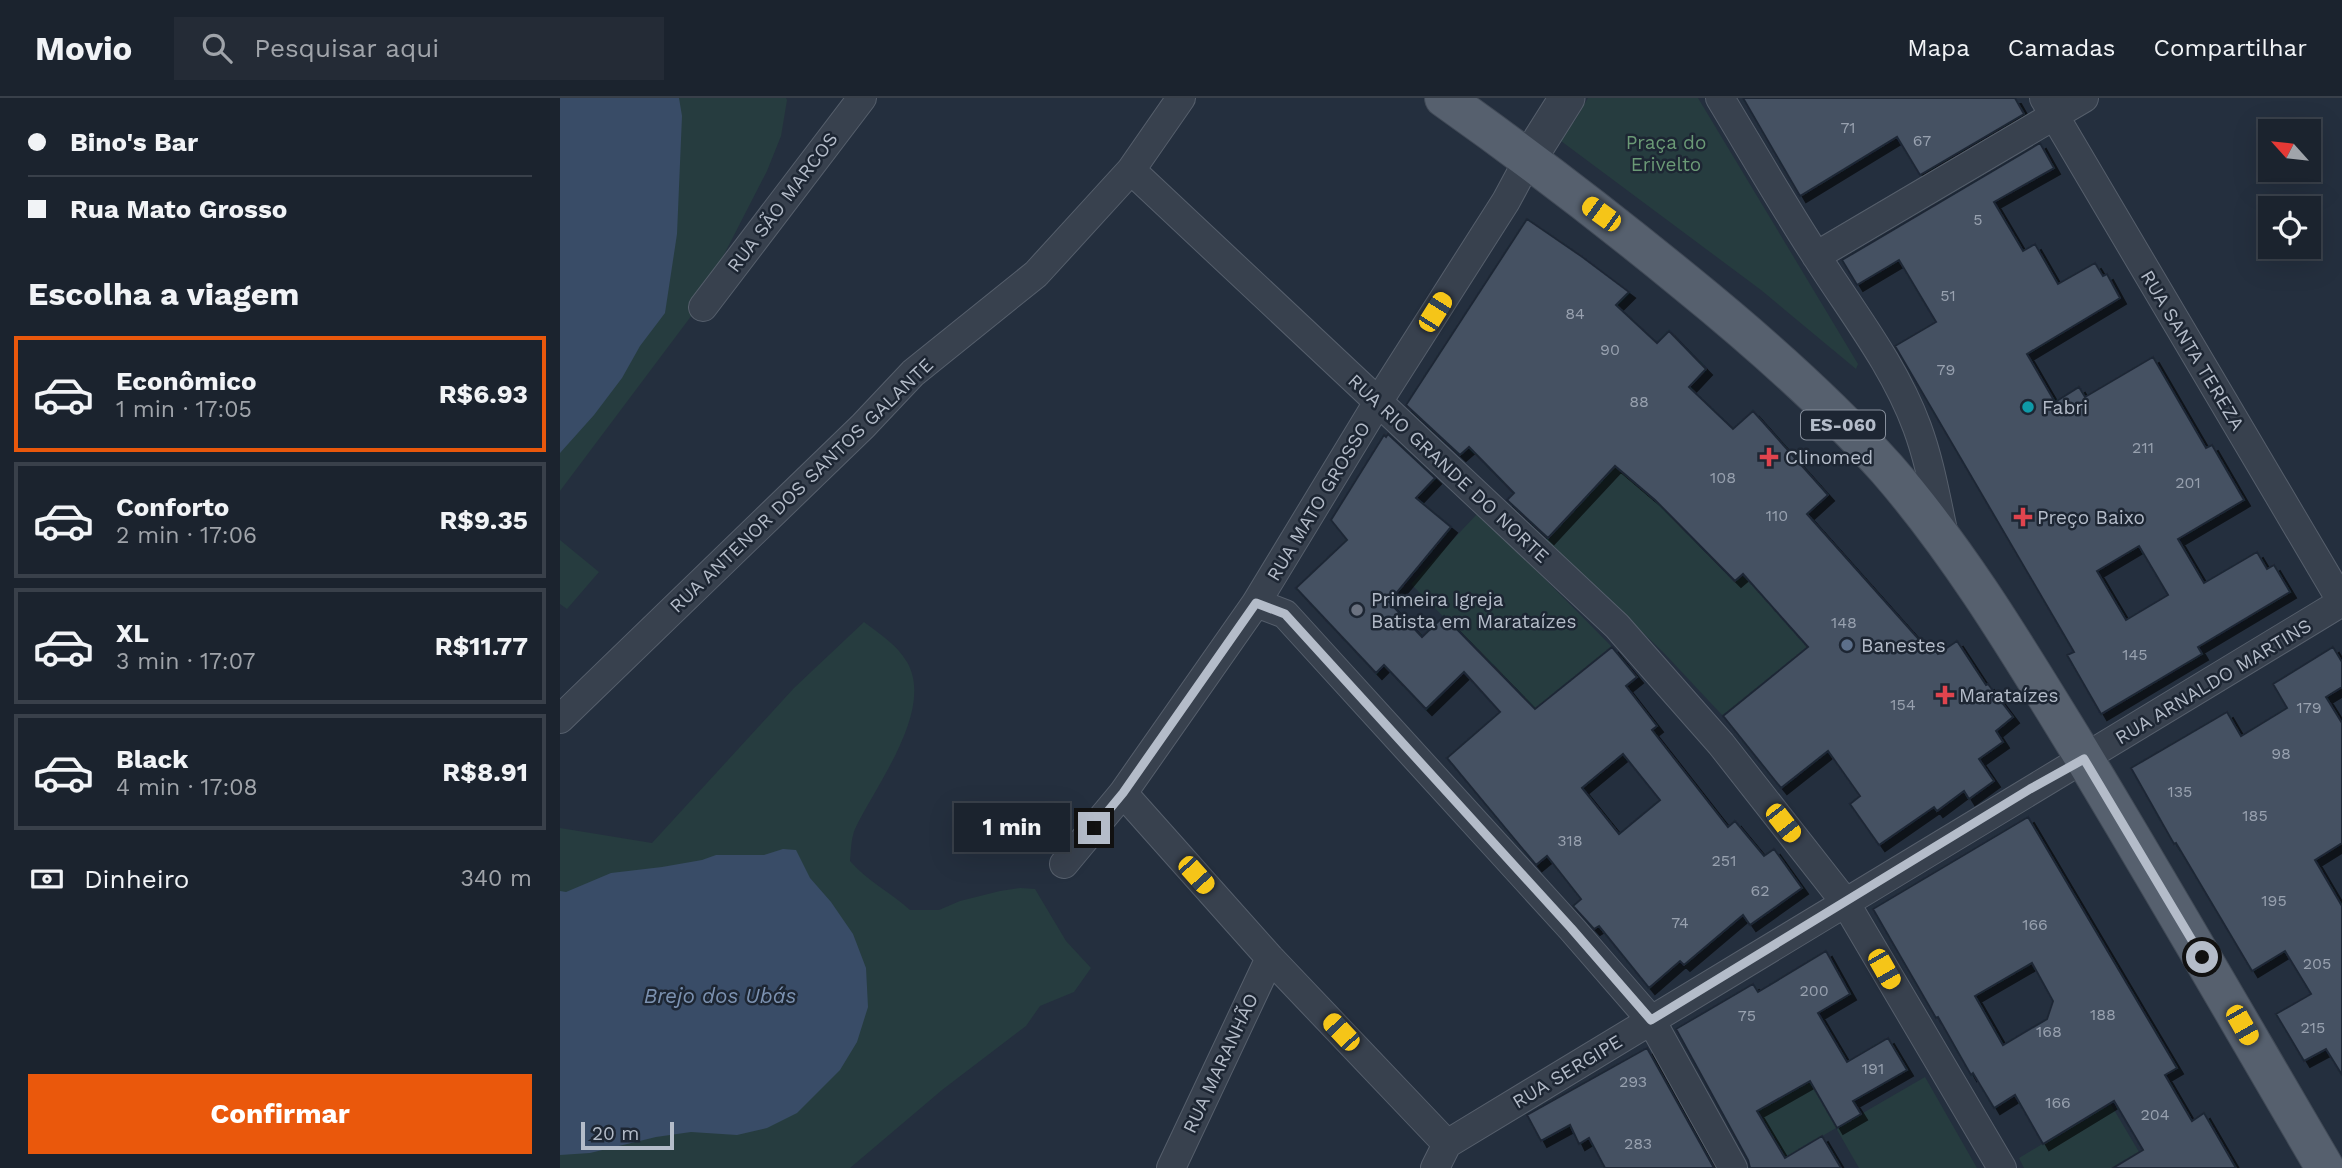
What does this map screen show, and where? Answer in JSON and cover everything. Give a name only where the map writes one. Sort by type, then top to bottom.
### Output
[{"type":"main road","name":"ES-060","points":[[1444,98],[1637,242],[1731,319],[1800,381],[1885,467],[1945,541],[1998,618],[2124,824],[2325,1168]]},
{"type":"street","name":"RUA SÃO MARCOS","points":[[703,307],[862,98]]},
{"type":"street","name":"RUA ANTENOR DOS SANTOS GALANTE","points":[[560,719],[863,426],[913,373],[1036,274],[1131,170],[1181,98]]},
{"type":"street","points":[[1528,160],[1567,98]]},
{"type":"street","points":[[1720,98],[1816,256],[1886,362],[1900,389],[1917,426],[1929,466],[1945,541]]},
{"type":"street","points":[[1816,256],[2049,107],[2084,98]]},
{"type":"street","name":"RUA SANTA TEREZA","points":[[2049,107],[2342,602]]},
{"type":"street","name":"RUA MATO GROSSO","points":[[1065,864],[1123,793],[1256,603],[1378,402],[1506,201],[1528,160]]},
{"type":"street","name":"RUA RIO GRANDE DO NORTE","points":[[1131,170],[1617,626],[1721,744],[1845,902],[2002,1168]]},
{"type":"street","name":"RUA ARNALDO MARTINS","points":[[2084,759],[2342,602]]},
{"type":"street","points":[[1256,603],[1285,614],[1571,928],[1651,1020],[1733,1168]]},
{"type":"street","name":"RUA SERGIPE","points":[[1441,1156],[1651,1020],[2084,759]]},
{"type":"street","points":[[1123,793],[1441,1156]]},
{"type":"street","name":"RUA MARANHÃO","points":[[1171,1168],[1270,958]]},
{"type":"green space","points":[[560,98],[787,100],[781,136],[767,171],[695,311],[560,491]]},
{"type":"green space","name":"Praça do Erivelto","points":[[1588,98],[1698,98],[1858,364],[1856,369],[1761,290],[1561,141],[1560,135],[1568,117],[1574,122]]},
{"type":"green space","points":[[1615,465],[1655,500],[1734,582],[1758,560],[1789,593],[1773,609],[1807,647],[1723,716],[1663,652],[1546,540]]},
{"type":"green space","points":[[1479,512],[1612,647],[1535,709],[1411,584]]},
{"type":"green space","points":[[560,540],[599,572],[567,609],[560,604]]},
{"type":"green space","points":[[864,622],[893,645],[907,662],[914,681],[914,702],[899,747],[855,829],[850,861],[910,910],[939,910],[960,901],[1000,891],[1035,889],[1066,941],[1091,968],[1074,992],[1040,1006],[1026,1026],[942,1090],[850,1168],[560,1168],[560,828],[652,843],[794,688]]},
{"type":"green space","points":[[1925,1077],[1977,1168],[1859,1168],[1836,1128],[1768,1168],[1757,1111],[1809,1081],[1837,1128]]},
{"type":"green space","points":[[2110,1103],[2139,1152],[2113,1168],[2024,1168],[2019,1158]]},
{"type":"water","points":[[560,98],[679,98],[682,116],[677,234],[665,313],[640,346],[622,378],[560,453]]},
{"type":"water","name":"Brejo dos Ubás","points":[[783,849],[796,850],[810,878],[853,934],[866,968],[868,1007],[857,1042],[840,1070],[797,1113],[767,1128],[737,1135],[691,1132],[656,1137],[590,1153],[560,1155],[560,891],[566,892],[611,873],[662,867],[716,855],[764,855]]},
{"type":"building","points":[[1743,98],[2015,98],[2024,114],[1920,175],[1897,137],[1800,196]]},
{"type":"building","points":[[2040,143],[2054,168],[1994,202],[2023,251],[2035,244],[2058,284],[2095,263],[2103,276],[2107,274],[2120,298],[2027,354],[2055,402],[2079,387],[2085,397],[2153,357],[2206,448],[2212,445],[2244,500],[2178,539],[2204,583],[2257,552],[2267,569],[2274,565],[2290,592],[2198,647],[2202,654],[2101,714],[2067,655],[2074,652],[1895,346],[1936,322],[1899,260],[1857,285],[1842,260]],"holes":[[[2139,546],[2168,595],[2126,620],[2097,571]]]},
{"type":"building","points":[[1527,219],[1629,292],[1616,305],[1657,343],[1669,331],[1706,369],[1689,387],[1733,429],[1753,411],[1828,495],[1807,514],[1930,652],[1934,649],[1938,654],[1957,641],[1986,685],[1988,684],[2013,717],[1996,731],[2003,742],[1979,759],[1994,781],[1969,799],[1964,791],[1937,811],[1934,807],[1879,845],[1850,804],[1860,796],[1828,751],[1781,788],[1723,716],[1808,647],[1743,574],[1735,581],[1655,500],[1615,466],[1548,538],[1507,500],[1514,493],[1469,447],[1460,455],[1406,405]]},
{"type":"building","points":[[1388,434],[1435,478],[1416,498],[1451,527],[1389,602],[1422,637],[1444,616],[1535,709],[1612,647],[1637,677],[1626,686],[1657,726],[1652,730],[1728,827],[1735,821],[1764,856],[1774,849],[1802,888],[1750,925],[1743,915],[1684,965],[1680,961],[1649,988],[1599,926],[1594,929],[1573,906],[1581,899],[1547,856],[1536,865],[1447,758],[1500,712],[1464,672],[1426,709],[1384,665],[1376,673],[1296,588],[1347,540],[1331,520],[1384,435],[1386,437]],"holes":[[[1623,754],[1660,800],[1619,834],[1582,788]]]},
{"type":"building","points":[[2333,647],[2342,662],[2342,687],[2326,697],[2342,723],[2342,843],[2315,860],[2342,906],[2342,1075],[2326,1049],[2304,1061],[2276,1014],[2311,994],[2285,951],[2252,971],[2131,768],[2227,712],[2241,736],[2287,708],[2273,684]]},
{"type":"building","points":[[2028,817],[2177,1068],[2165,1075],[2192,1121],[2204,1113],[2236,1168],[2113,1168],[2143,1150],[2114,1101],[2043,1144],[2015,1095],[1994,1108],[1973,1073],[1971,1075],[1938,1017],[1936,1018],[1873,909]],"holes":[[[2032,963],[2053,1001],[2047,1019],[2003,1045],[1975,996]]]},
{"type":"building","points":[[1826,951],[1850,994],[1818,1013],[1847,1062],[1888,1038],[1907,1070],[1853,1101],[1861,1114],[1837,1128],[1810,1081],[1757,1111],[1785,1158],[1822,1136],[1841,1168],[1750,1168],[1676,1029],[1753,984],[1758,992]]},
{"type":"building","points":[[1647,1048],[1714,1168],[1605,1168],[1589,1138],[1579,1144],[1570,1125],[1541,1141],[1527,1115]]},
{"type":"place","name":"Fabri","points":[[2028,407]]},
{"type":"place","name":"Clinomed","points":[[1769,457]]},
{"type":"place","name":"Preço Baixo","points":[[2023,517]]},
{"type":"place","name":"Primeira Igreja Batista em Marataízes","points":[[1357,610]]},
{"type":"place","name":"Banestes","points":[[1847,645]]},
{"type":"place","name":"Marataízes","points":[[1945,695]]},
{"type":"route","points":[[1094,828],[1123,793],[1256,603],[1285,614],[1571,928],[1651,1020],[2030,789],[2084,759],[2202,957]]}]
